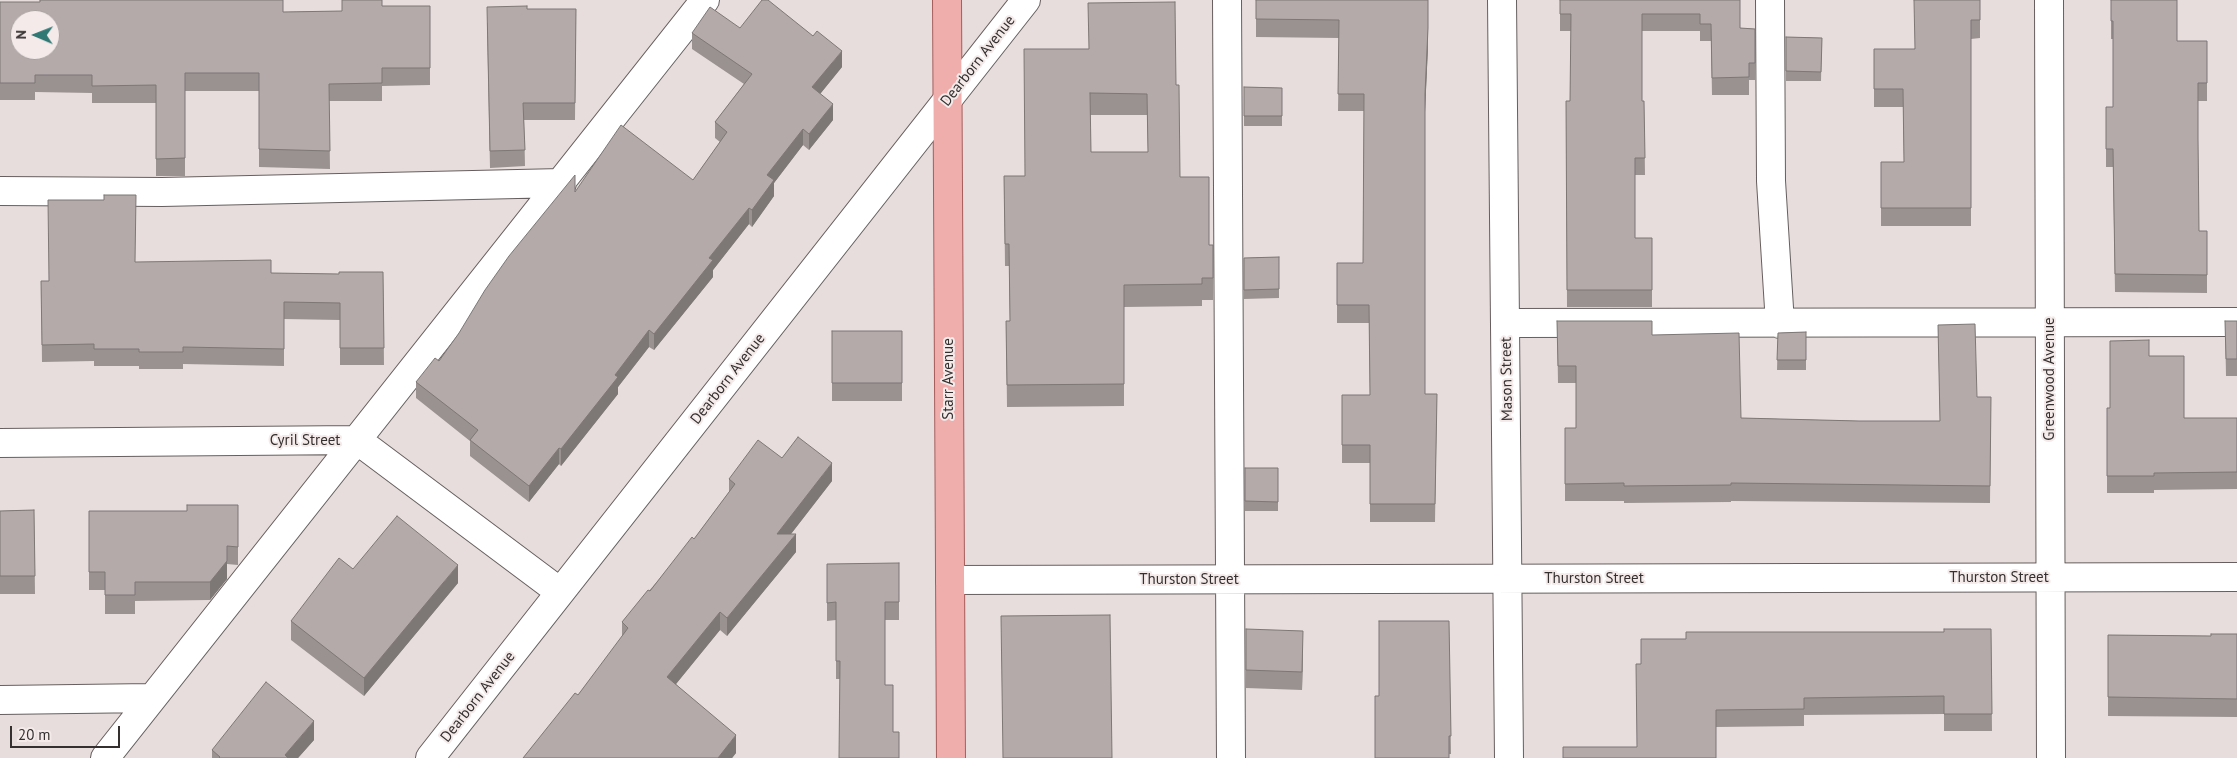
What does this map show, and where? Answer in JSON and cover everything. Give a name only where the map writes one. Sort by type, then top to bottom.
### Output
[{"type":"main road","name":"Starr Avenue","points":[[947,0],[951,758]]},
{"type":"street","points":[[105,758],[562,183],[704,0]]},
{"type":"street","name":"Dearborn Avenue","points":[[430,758],[1026,0]]},
{"type":"street","points":[[1227,0],[1231,758]]},
{"type":"street","name":"Mason Street","points":[[1502,0],[1509,580],[1509,758]]},
{"type":"street","points":[[1770,0],[1771,181],[1780,324]]},
{"type":"street","name":"Greenwood Avenue","points":[[2049,0],[2051,758]]},
{"type":"street","points":[[0,191],[162,192],[562,183]]},
{"type":"street","points":[[1506,323],[2237,322]]},
{"type":"street","name":"Cyril Street","points":[[0,443],[357,440],[560,592]]},
{"type":"street","name":"Thurston Street","points":[[950,580],[2237,577]]},
{"type":"street","points":[[0,700],[151,698]]},
{"type":"building","points":[[40,0],[283,0],[283,12],[342,11],[342,0],[382,0],[382,6],[430,6],[430,68],[382,68],[382,83],[329,84],[330,151],[259,149],[259,73],[185,73],[185,158],[156,159],[156,85],[92,86],[92,75],[35,75],[35,83],[0,83],[0,2],[40,2]]},
{"type":"building","points":[[762,0],[768,0],[813,36],[817,31],[842,51],[812,87],[833,104],[809,134],[803,129],[767,175],[774,180],[752,210],[749,208],[709,258],[713,260],[654,334],[649,330],[615,375],[618,377],[529,486],[470,440],[478,430],[416,382],[435,358],[439,361],[509,256],[575,175],[575,192],[621,125],[693,180],[727,132],[715,122],[752,74],[692,33],[710,7],[740,28]]},
{"type":"building","points":[[1256,0],[1428,0],[1425,94],[1425,394],[1437,394],[1435,504],[1370,504],[1370,445],[1342,445],[1342,395],[1370,395],[1369,305],[1337,305],[1337,263],[1363,263],[1364,94],[1338,94],[1339,20],[1256,19]]},
{"type":"building","points":[[1560,0],[1740,0],[1740,28],[1755,29],[1755,63],[1749,63],[1749,77],[1712,78],[1711,24],[1700,24],[1700,14],[1642,14],[1642,101],[1644,101],[1645,158],[1635,158],[1635,238],[1652,238],[1652,290],[1567,290],[1566,101],[1570,101],[1571,14],[1560,14]]},
{"type":"building","points":[[1914,0],[1980,0],[1980,20],[1971,20],[1971,208],[1881,208],[1881,162],[1904,162],[1903,89],[1874,89],[1874,49],[1915,49]]},
{"type":"building","points":[[2111,0],[2177,0],[2177,41],[2207,41],[2207,83],[2198,83],[2198,138],[2199,231],[2207,231],[2207,275],[2115,274],[2113,149],[2106,149],[2106,107],[2113,107],[2113,21],[2111,21]]},
{"type":"building","points":[[1175,2],[1176,85],[1179,85],[1180,177],[1209,177],[1209,245],[1213,245],[1213,278],[1202,278],[1202,284],[1124,285],[1124,384],[1007,385],[1006,321],[1010,321],[1009,244],[1005,244],[1004,176],[1025,176],[1024,49],[1089,49],[1088,3]],"holes":[[[1090,93],[1147,94],[1148,152],[1091,152]]]},
{"type":"building","points":[[527,6],[527,9],[576,9],[575,103],[523,103],[525,150],[490,151],[487,7]]},
{"type":"building","points":[[1786,37],[1822,38],[1821,72],[1786,71]]},
{"type":"building","points":[[1244,87],[1282,88],[1282,116],[1244,116]]},
{"type":"building","points":[[104,195],[136,195],[135,262],[271,260],[271,273],[339,274],[339,272],[383,272],[384,348],[340,348],[340,303],[284,302],[284,349],[183,347],[183,352],[139,352],[139,349],[94,349],[94,344],[42,345],[41,281],[49,281],[48,200],[104,200]]},
{"type":"building","points":[[1279,257],[1279,289],[1244,290],[1244,258]]},
{"type":"building","points":[[1557,321],[1652,321],[1652,335],[1739,333],[1741,418],[1859,421],[1940,421],[1938,325],[1975,324],[1977,397],[1991,397],[1990,486],[1731,483],[1731,485],[1624,486],[1624,483],[1565,484],[1565,428],[1576,428],[1576,366],[1558,366]]},
{"type":"building","points":[[2225,321],[2237,321],[2237,359],[2226,359]]},
{"type":"building","points":[[832,331],[902,331],[902,383],[832,383]]},
{"type":"building","points":[[1806,332],[1806,360],[1777,360],[1778,333]]},
{"type":"building","points":[[2149,340],[2149,356],[2184,356],[2184,418],[2237,418],[2237,472],[2154,473],[2154,476],[2107,476],[2107,408],[2110,408],[2110,341]]},
{"type":"building","points":[[798,437],[832,463],[777,534],[796,534],[727,618],[720,612],[667,677],[736,735],[718,758],[523,758],[575,693],[578,695],[628,628],[622,622],[648,590],[650,591],[692,537],[694,539],[735,484],[729,479],[758,440],[782,458]]},
{"type":"building","points":[[1245,468],[1278,468],[1278,502],[1245,501]]},
{"type":"building","points":[[187,505],[238,505],[238,547],[227,546],[227,561],[210,582],[135,582],[135,595],[105,595],[105,572],[89,572],[89,511],[187,511]]},
{"type":"building","points":[[34,510],[35,576],[0,576],[0,511]]},
{"type":"building","points":[[397,516],[458,565],[364,678],[291,621],[339,558],[353,569]]},
{"type":"building","points":[[899,563],[899,602],[885,602],[885,685],[893,685],[893,732],[899,732],[899,758],[839,758],[840,661],[836,661],[836,602],[827,603],[827,564]]},
{"type":"building","points":[[1110,615],[1112,758],[1003,758],[1001,616]]},
{"type":"building","points":[[1379,621],[1449,621],[1451,736],[1449,736],[1449,758],[1375,758],[1375,696],[1379,696]]},
{"type":"building","points":[[1246,629],[1303,631],[1302,672],[1246,670]]},
{"type":"building","points":[[1944,629],[1991,629],[1992,714],[1944,714],[1944,696],[1804,698],[1804,709],[1716,710],[1716,758],[1563,758],[1563,747],[1637,747],[1636,664],[1641,664],[1641,639],[1686,639],[1686,632],[1944,632]]},
{"type":"building","points":[[2211,634],[2237,634],[2237,699],[2108,697],[2108,635],[2211,636]]},
{"type":"building","points":[[266,682],[314,721],[285,755],[288,758],[219,758],[212,750]]}]
